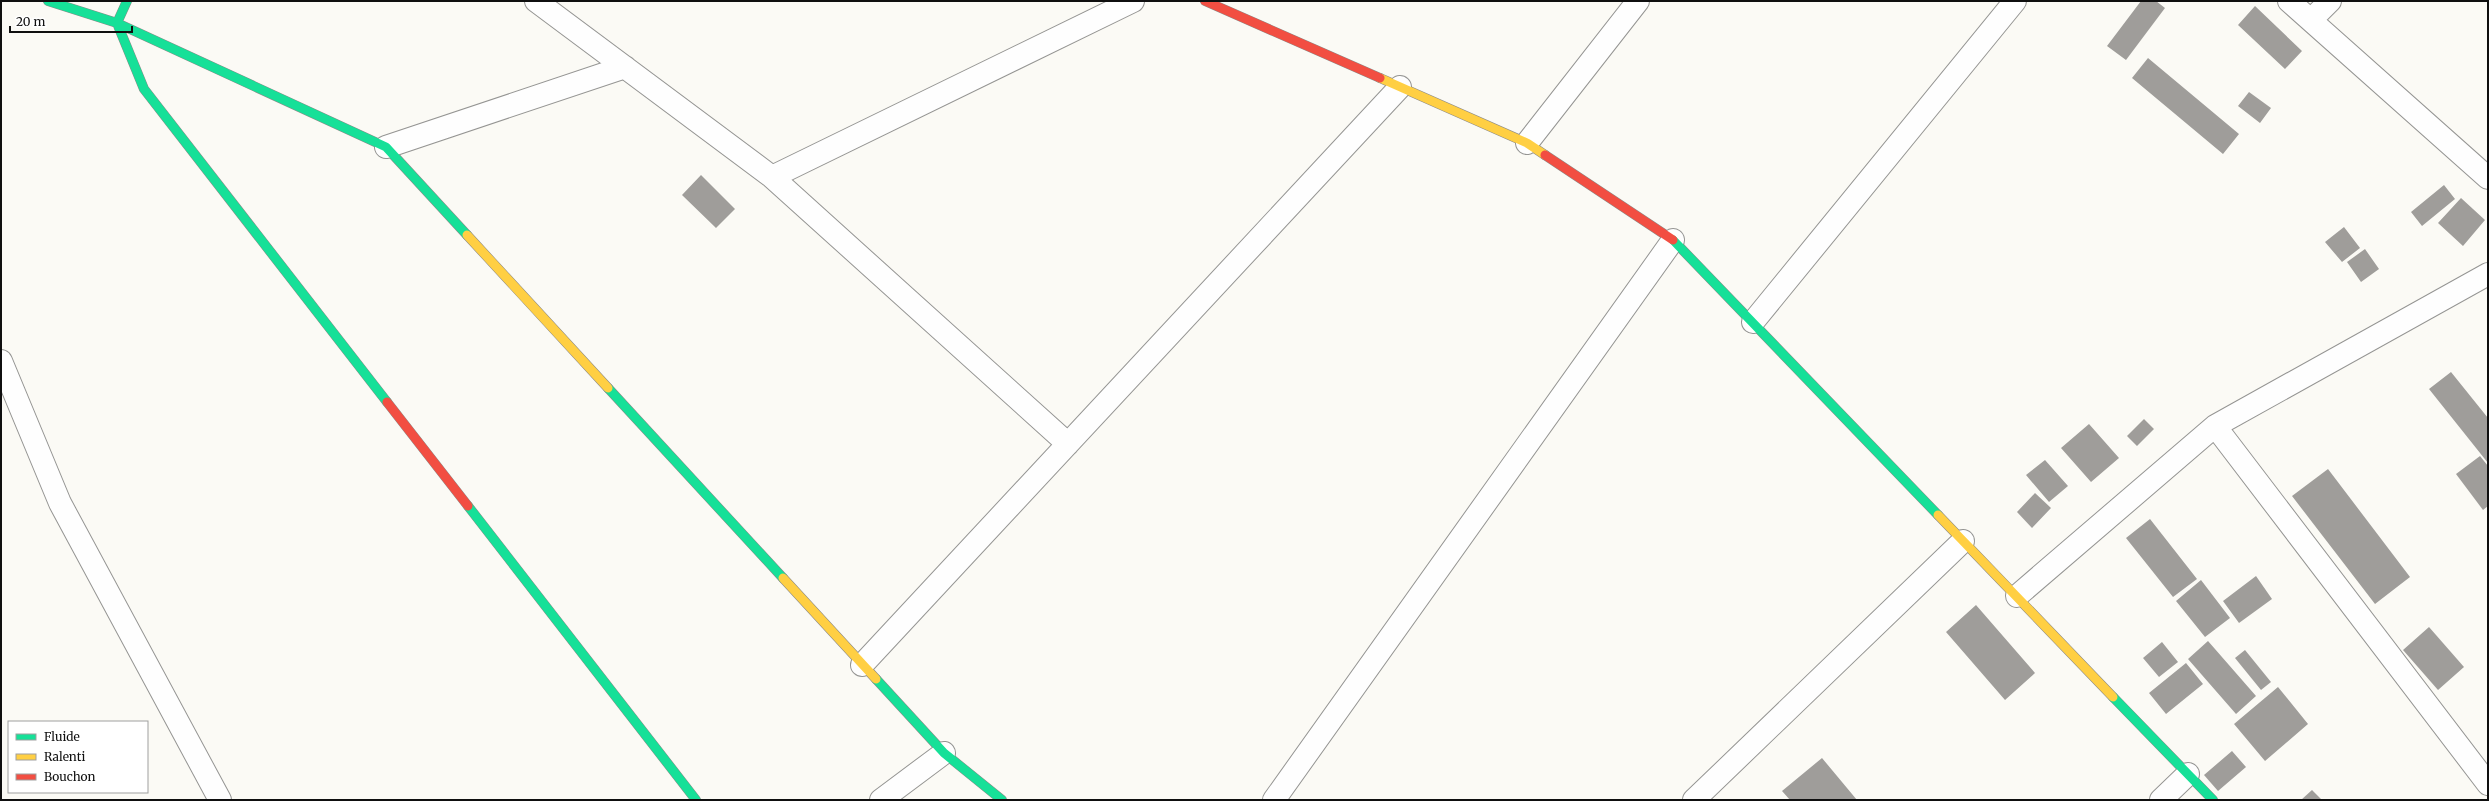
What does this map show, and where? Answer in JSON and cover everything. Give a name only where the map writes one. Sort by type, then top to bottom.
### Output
[{"type":"street","points":[[48,1],[117,23],[386,147],[944,753],[1002,800]]},
{"type":"street","points":[[127,1],[117,23],[144,89],[696,800]]},
{"type":"street","points":[[536,1],[772,177],[1068,444]]},
{"type":"street","points":[[772,177],[1133,1]]},
{"type":"street","points":[[1205,1],[1527,143],[1673,240],[2213,800]]},
{"type":"street","points":[[1527,143],[1638,1]]},
{"type":"street","points":[[1752,322],[2015,1]]},
{"type":"street","points":[[2289,1],[2488,178]]},
{"type":"street","points":[[2310,20],[2330,1]]},
{"type":"street","points":[[386,147],[625,67]]},
{"type":"street","points":[[862,665],[1400,87]]},
{"type":"street","points":[[1274,800],[1673,240]]},
{"type":"street","points":[[2017,596],[2215,426],[2488,274]]},
{"type":"street","points":[[1,361],[60,503],[220,800]]},
{"type":"street","points":[[2215,426],[2488,784]]},
{"type":"street","points":[[1694,800],[1963,541]]},
{"type":"street","points":[[880,800],[944,753]]},
{"type":"street","points":[[2161,800],[2188,774]]},
{"type":"building","points":[[2141,1],[2156,1],[2165,8],[2126,60],[2107,46]]},
{"type":"building","points":[[2255,6],[2302,51],[2285,69],[2238,25]]},
{"type":"building","points":[[2148,58],[2239,134],[2223,154],[2132,78]]},
{"type":"building","points":[[2249,92],[2271,108],[2260,123],[2238,106]]},
{"type":"building","points":[[701,175],[735,209],[716,228],[682,195]]},
{"type":"building","points":[[2444,185],[2455,199],[2422,226],[2411,212]]},
{"type":"building","points":[[2461,198],[2485,220],[2463,246],[2438,223]]},
{"type":"building","points":[[2344,227],[2360,248],[2342,262],[2325,242]]},
{"type":"building","points":[[2365,249],[2379,269],[2361,282],[2347,262]]},
{"type":"building","points":[[2451,372],[2488,418],[2488,463],[2429,389]]},
{"type":"building","points":[[2144,419],[2154,429],[2137,446],[2127,436]]},
{"type":"building","points":[[2089,424],[2119,458],[2091,482],[2061,448]]},
{"type":"building","points":[[2480,456],[2488,466],[2488,506],[2483,510],[2456,474]]},
{"type":"building","points":[[2045,460],[2068,486],[2049,502],[2026,475]]},
{"type":"building","points":[[2328,469],[2410,577],[2375,604],[2292,496]]},
{"type":"building","points":[[2035,493],[2051,508],[2032,528],[2017,512]]},
{"type":"building","points":[[2150,519],[2197,579],[2173,597],[2126,538]]},
{"type":"building","points":[[2256,576],[2272,599],[2239,623],[2223,601]]},
{"type":"building","points":[[2201,580],[2230,618],[2205,637],[2176,601]]},
{"type":"building","points":[[1976,605],[2035,673],[2005,700],[1946,632]]},
{"type":"building","points":[[2429,627],[2464,667],[2438,690],[2403,650]]},
{"type":"building","points":[[2208,641],[2256,696],[2236,714],[2188,659]]},
{"type":"building","points":[[2162,642],[2178,662],[2159,677],[2143,658]]},
{"type":"building","points":[[2245,650],[2271,682],[2261,690],[2235,658]]},
{"type":"building","points":[[2186,663],[2203,684],[2166,714],[2149,693]]},
{"type":"building","points":[[2278,687],[2308,724],[2265,761],[2234,724]]},
{"type":"building","points":[[2232,751],[2246,767],[2218,791],[2204,775]]},
{"type":"building","points":[[1822,758],[1857,800],[1790,800],[1782,791]]},
{"type":"building","points":[[2312,790],[2322,800],[2301,800]]},
{"type":"traffic: fast","points":[[48,1],[117,23],[386,147],[467,235]]},
{"type":"traffic: fast","points":[[127,1],[117,23],[144,89],[387,402]]},
{"type":"traffic: fast","points":[[1673,240],[1938,515]]},
{"type":"traffic: fast","points":[[608,388],[783,578]]},
{"type":"traffic: fast","points":[[468,506],[696,800]]},
{"type":"traffic: fast","points":[[876,679],[944,753],[1002,800]]},
{"type":"traffic: fast","points":[[2113,697],[2213,800]]},
{"type":"traffic: slow","points":[[1380,78],[1527,143],[1545,155]]},
{"type":"traffic: slow","points":[[467,235],[608,388]]},
{"type":"traffic: slow","points":[[1938,515],[2113,697]]},
{"type":"traffic: slow","points":[[783,578],[876,679]]},
{"type":"traffic: jam","points":[[1205,1],[1380,78]]},
{"type":"traffic: jam","points":[[1545,155],[1673,240]]},
{"type":"traffic: jam","points":[[387,402],[468,506]]}]
